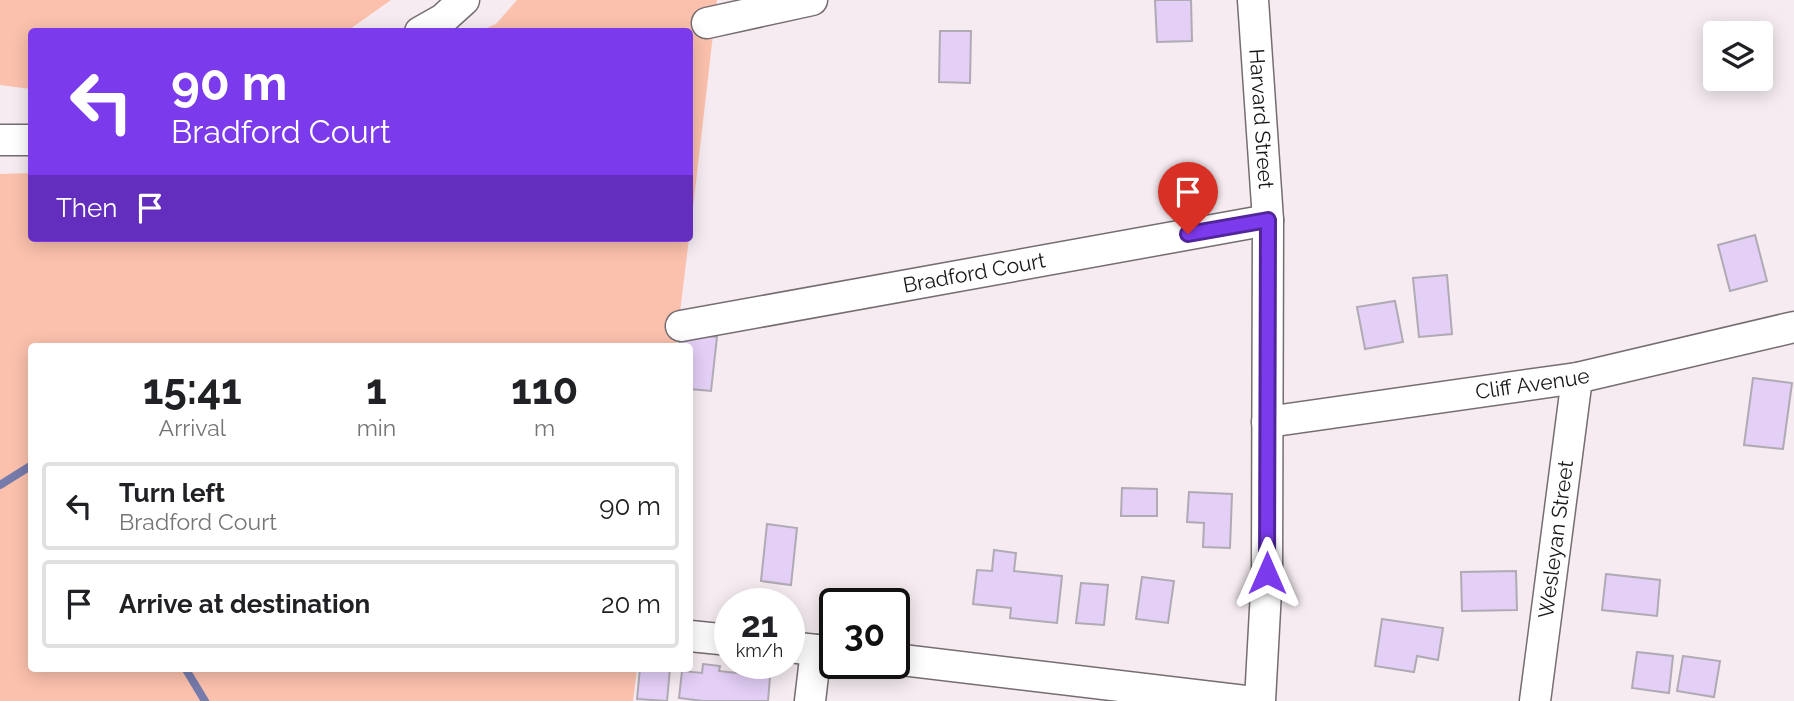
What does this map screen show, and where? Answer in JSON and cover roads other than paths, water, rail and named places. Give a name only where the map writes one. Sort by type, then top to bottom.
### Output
[{"type":"street","points":[[427,28],[443,19],[464,0]]},
{"type":"street","points":[[707,23],[812,0]]},
{"type":"street","name":"Harvard Street","points":[[1253,0],[1268,220],[1267,573],[1260,701]]},
{"type":"street","points":[[0,140],[28,140]]},
{"type":"street","name":"Bradford Court","points":[[681,326],[1268,220]]},
{"type":"street","name":"Cliff Avenue","points":[[1267,422],[1577,378],[1794,327]]},
{"type":"street","name":"Wesleyan Street","points":[[1535,701],[1577,378]]},
{"type":"street","points":[[693,636],[714,638]]},
{"type":"street","points":[[810,701],[813,650]]},
{"type":"street","points":[[910,661],[1168,696],[1245,701]]},
{"type":"waterway","points":[[0,485],[28,468]]},
{"type":"waterway","points":[[187,672],[205,701]]}]
